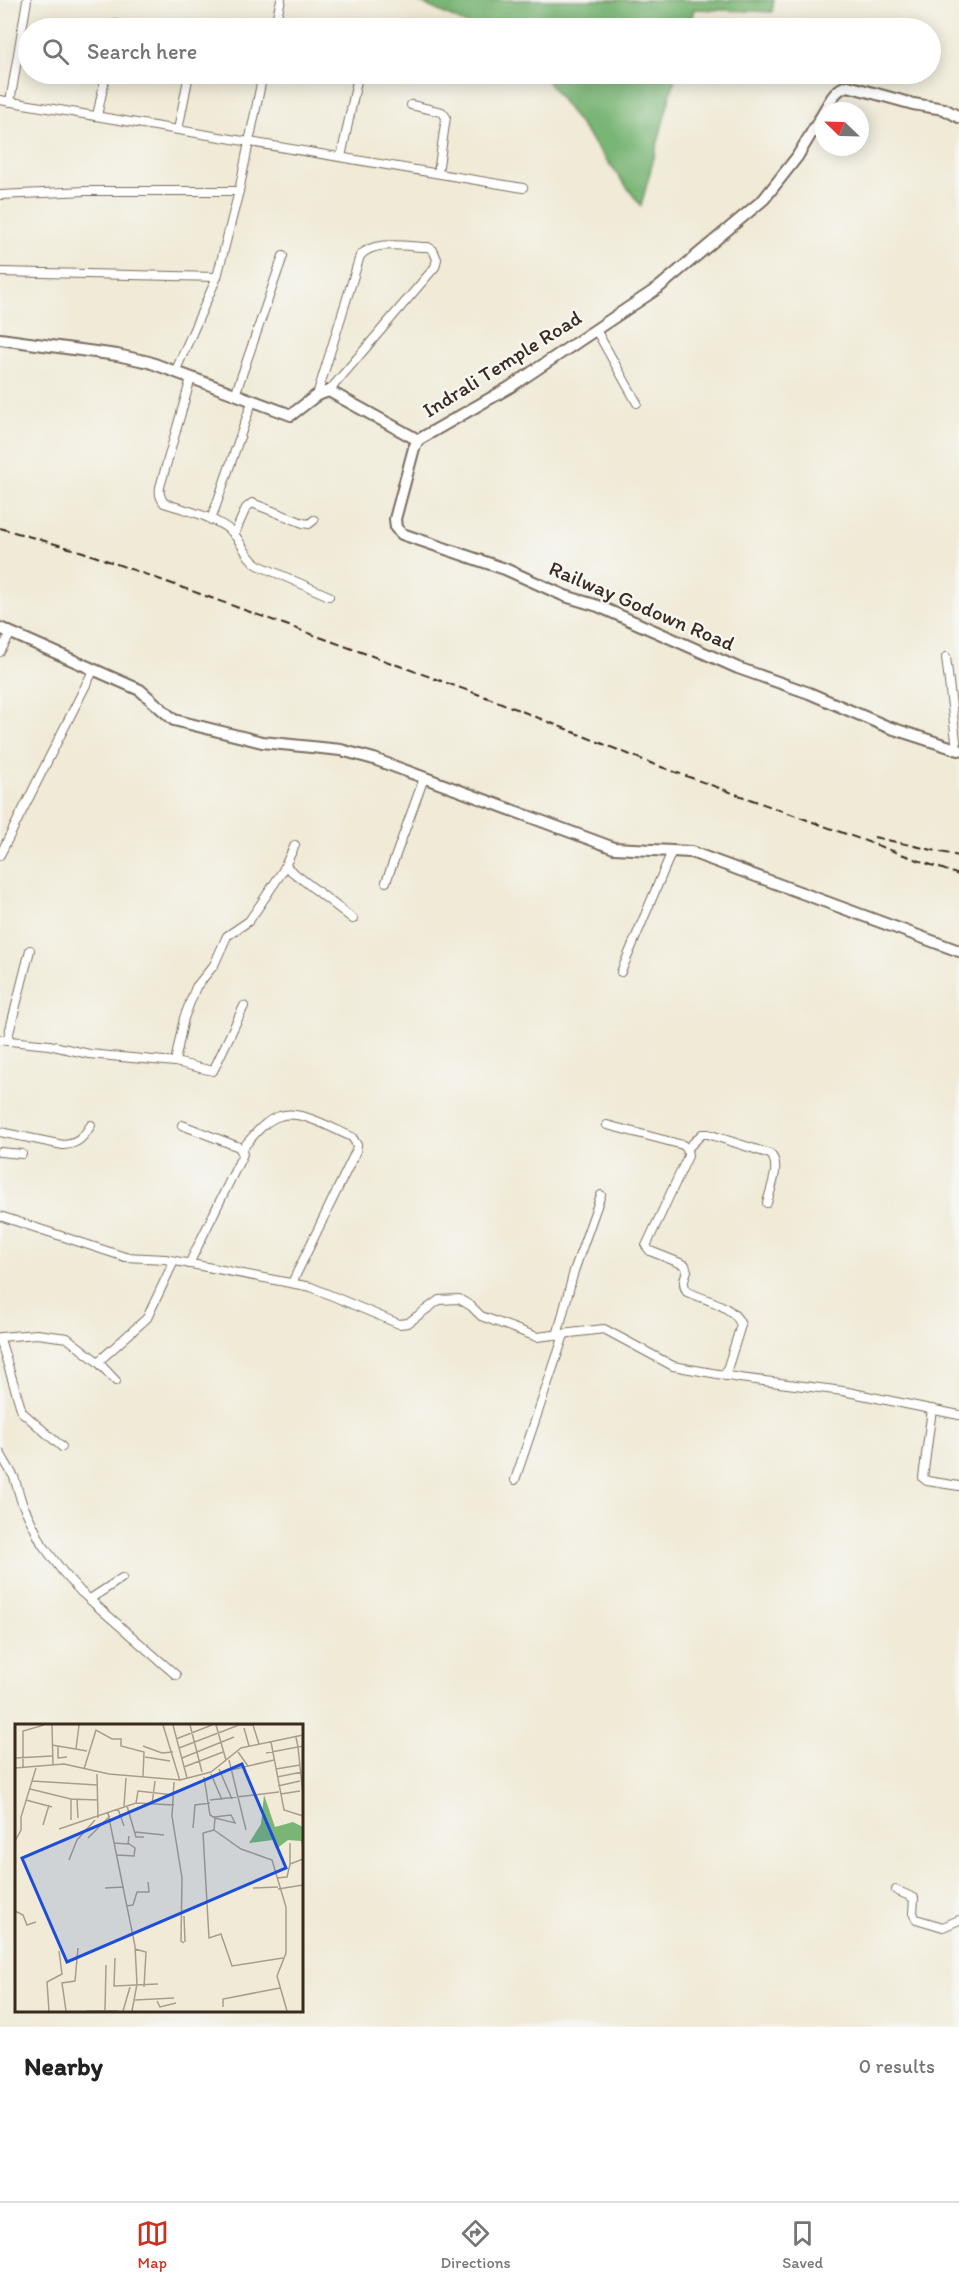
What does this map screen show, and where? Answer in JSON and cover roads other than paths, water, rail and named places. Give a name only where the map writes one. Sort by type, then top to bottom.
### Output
[{"type":"street","points":[[24,18],[27,0]]},
{"type":"street","points":[[276,18],[281,0]]},
{"type":"street","points":[[10,102],[18,54]]},
{"type":"street","points":[[97,116],[104,84]]},
{"type":"street","points":[[178,130],[187,84]]},
{"type":"street","points":[[175,372],[217,277],[239,191],[261,84]]},
{"type":"street","points":[[341,157],[356,84]]},
{"type":"street","name":"Indrali Temple Road","points":[[829,102],[842,87],[848,86],[913,104],[944,109],[959,117]]},
{"type":"street","points":[[0,100],[523,188]]},
{"type":"street","points":[[411,105],[442,112],[446,117],[438,173]]},
{"type":"street","name":"Indrali Temple Road","points":[[329,391],[418,440],[510,387],[658,288],[764,199],[797,157],[815,126]]},
{"type":"street","points":[[0,195],[86,191],[239,191]]},
{"type":"street","points":[[0,339],[117,355],[149,362],[291,415],[317,395],[329,391],[435,267],[437,259],[433,250],[428,247],[374,246],[363,252],[317,395]]},
{"type":"street","points":[[235,395],[283,256]]},
{"type":"street","points":[[0,272],[217,277]]},
{"type":"street","points":[[596,330],[637,403]]},
{"type":"street","points":[[191,378],[159,494],[164,502],[211,520],[234,535],[252,561],[258,565],[329,596]]},
{"type":"street","points":[[211,520],[252,402]]},
{"type":"street","name":"Railway Godown Road","points":[[418,440],[395,519],[396,528],[402,534],[505,569],[565,596],[598,606],[738,668],[809,693],[888,727],[958,749]]},
{"type":"street","points":[[234,535],[246,508],[252,503],[303,523],[309,524],[314,520]]},
{"type":"street","points":[[0,628],[140,690],[174,720],[262,742],[341,750],[374,759],[614,848],[691,852],[959,951]]},
{"type":"street","points":[[0,652],[11,633]]},
{"type":"street","points":[[946,657],[958,749]]},
{"type":"street","points":[[0,855],[4,836],[94,669]]},
{"type":"street","points":[[386,882],[423,778]]},
{"type":"street","points":[[175,1062],[184,1018],[196,987],[214,965],[227,936],[249,921],[296,845]]},
{"type":"street","points":[[621,972],[672,851]]},
{"type":"street","points":[[285,866],[353,919]]},
{"type":"street","points":[[30,950],[4,1041],[49,1045],[88,1054],[175,1062],[213,1071],[244,1006]]},
{"type":"street","points":[[241,1150],[262,1127],[271,1121],[279,1116],[296,1114],[352,1137],[357,1145],[292,1283]]},
{"type":"street","points":[[0,1132],[72,1145],[79,1142],[91,1125]]},
{"type":"street","points":[[182,1125],[239,1147],[243,1158],[189,1264]]},
{"type":"street","points":[[607,1125],[683,1145],[687,1149],[688,1156],[646,1246],[650,1251],[685,1265],[687,1271],[683,1280],[687,1292],[733,1312],[739,1318],[741,1325],[725,1376]]},
{"type":"street","points":[[687,1149],[702,1134],[708,1134],[770,1154],[774,1157],[776,1164],[767,1203]]},
{"type":"street","points":[[0,1152],[22,1154]]},
{"type":"street","points":[[516,1480],[560,1335],[574,1271],[601,1195]]},
{"type":"street","points":[[0,1216],[125,1257],[174,1261],[312,1287],[399,1324],[408,1323],[439,1300],[459,1299],[481,1316],[537,1337],[604,1329],[673,1366],[725,1376],[843,1391],[959,1415]]},
{"type":"street","points":[[98,1362],[147,1318],[174,1261]]},
{"type":"street","points":[[62,1448],[22,1412],[0,1338],[37,1334],[67,1338],[98,1362],[116,1381]]},
{"type":"street","points":[[932,1409],[923,1478],[927,1481],[959,1486]]},
{"type":"street","points":[[0,1453],[3,1466],[14,1477],[22,1503],[42,1545],[63,1572],[81,1592],[176,1675]]},
{"type":"street","points":[[90,1599],[122,1578]]},
{"type":"street","points":[[896,1890],[914,1898],[913,1913],[916,1919],[943,1927],[959,1920]]},
{"type":"railway","points":[[0,528],[83,552],[494,700],[653,764],[959,875]]},
{"type":"railway","points":[[874,837],[959,856]]}]
